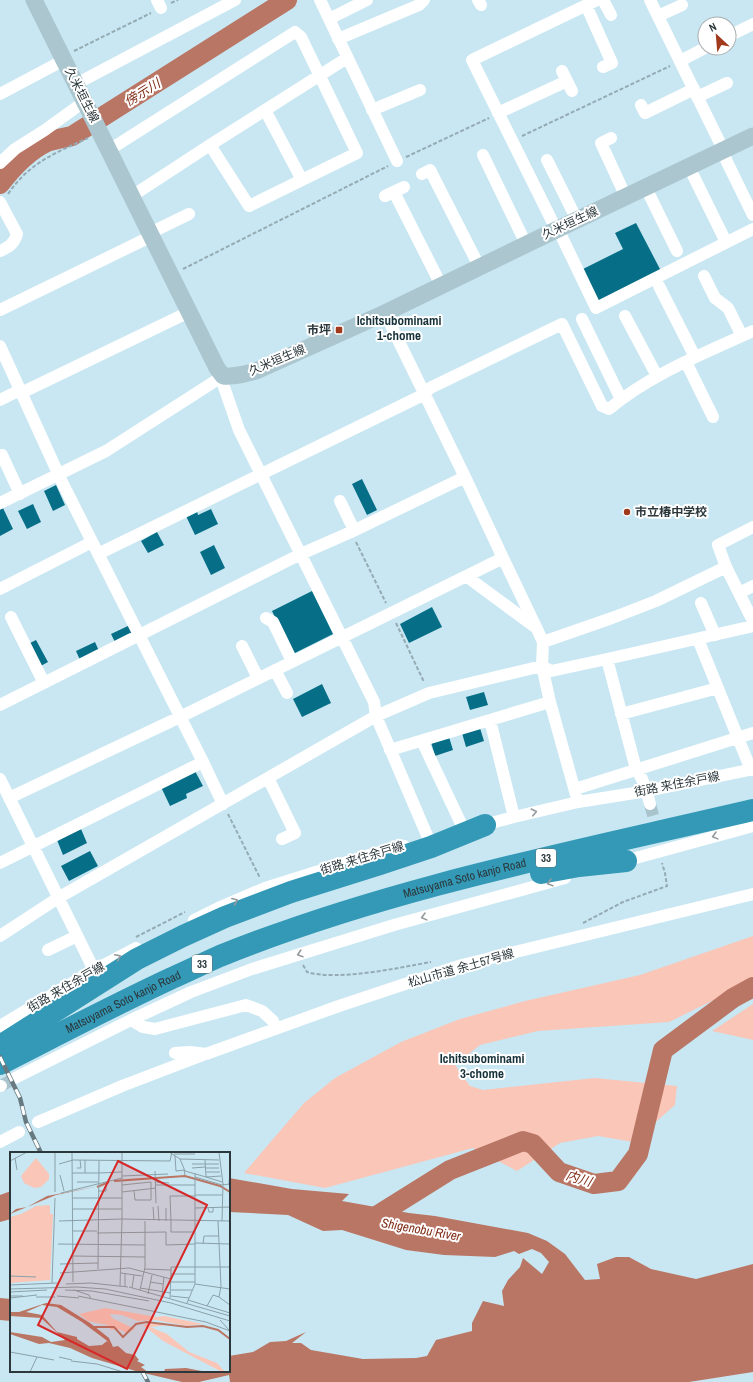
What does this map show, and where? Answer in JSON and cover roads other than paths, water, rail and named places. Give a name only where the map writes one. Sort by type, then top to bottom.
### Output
[{"type":"highway","name":"Matsuyama Soto kanjo Road","points":[[7,1071],[70,1029],[144,991],[219,956],[296,928],[340,913],[482,872],[753,810]]},
{"type":"highway","points":[[0,1047],[137,959],[183,936],[225,917],[284,895],[416,852],[485,825]]},
{"type":"highway","points":[[70,1029],[223,964],[294,940],[445,896],[531,875],[579,866],[626,861]]},
{"type":"highway","name":"Matsuyama Soto kanjo Road","points":[[0,1047],[204,947],[240,935],[340,913]]},
{"type":"main road","name":"久米垣生線","points":[[34,0],[217,368],[223,376],[240,376],[256,370],[385,313],[479,266],[753,136]]},
{"type":"street","points":[[76,84],[235,0]]},
{"type":"street","points":[[320,0],[397,161]]},
{"type":"street","points":[[328,19],[368,0]]},
{"type":"street","points":[[338,39],[419,5],[424,0]]},
{"type":"street","points":[[597,0],[472,60],[596,308],[753,229]]},
{"type":"street","points":[[603,0],[611,15]]},
{"type":"street","points":[[650,0],[719,141],[727,162],[753,215]]},
{"type":"street","points":[[586,5],[612,63],[603,68]]},
{"type":"street","points":[[658,16],[682,5]]},
{"type":"street","points":[[737,32],[753,24]]},
{"type":"street","points":[[109,150],[295,32],[301,37],[357,153],[249,206],[210,145]]},
{"type":"street","points":[[680,61],[697,52]]},
{"type":"street","points":[[0,94],[63,58]]},
{"type":"street","points":[[132,196],[347,58]]},
{"type":"street","points":[[498,113],[567,81]]},
{"type":"street","points":[[641,105],[645,113],[695,93],[726,83]]},
{"type":"street","points":[[372,110],[420,90]]},
{"type":"street","points":[[0,163],[15,149],[45,130],[85,101]]},
{"type":"street","points":[[264,110],[302,180]]},
{"type":"street","points":[[611,138],[601,143],[626,197]]},
{"type":"street","points":[[483,155],[526,244]]},
{"type":"street","points":[[547,160],[577,220]]},
{"type":"street","points":[[689,167],[726,242]]},
{"type":"street","points":[[422,174],[430,170],[449,220],[479,266]]},
{"type":"street","points":[[646,188],[677,251]]},
{"type":"street","points":[[395,191],[441,285]]},
{"type":"street","points":[[0,202],[17,234],[11,246],[0,251]]},
{"type":"street","points":[[0,310],[151,235],[189,214]]},
{"type":"street","points":[[98,554],[425,394],[430,388],[562,324],[602,406],[609,409],[621,399],[657,376],[750,333],[728,308],[716,298],[704,276]]},
{"type":"street","points":[[659,286],[691,360],[712,417]]},
{"type":"street","points":[[0,400],[189,312]]},
{"type":"street","points":[[385,313],[537,629],[542,642],[542,666],[550,702],[578,802]]},
{"type":"street","points":[[626,316],[657,376]]},
{"type":"street","points":[[582,319],[621,399]]},
{"type":"street","points":[[0,346],[62,482],[223,804]]},
{"type":"street","points":[[0,503],[106,451],[223,376],[224,387],[239,430],[374,702],[376,716],[429,840]]},
{"type":"street","points":[[2,454],[20,494]]},
{"type":"street","points":[[0,705],[301,554],[465,477]]},
{"type":"street","points":[[340,501],[354,530]]},
{"type":"street","points":[[753,527],[718,545],[726,567],[753,621]]},
{"type":"street","points":[[0,588],[92,542]]},
{"type":"street","points":[[7,801],[503,558]]},
{"type":"street","points":[[542,642],[606,621],[656,601],[726,567]]},
{"type":"street","points":[[466,576],[537,629]]},
{"type":"street","points":[[739,593],[753,586]]},
{"type":"street","points":[[701,603],[715,635]]},
{"type":"street","points":[[11,617],[44,683]]},
{"type":"street","points":[[266,618],[272,622],[292,661]]},
{"type":"street","points":[[0,936],[58,898],[376,716],[429,692],[542,666],[551,671],[753,626]]},
{"type":"street","points":[[698,639],[752,770]]},
{"type":"street","points":[[242,646],[258,678]]},
{"type":"street","points":[[607,659],[636,769],[640,773],[650,804]]},
{"type":"street","points":[[275,670],[287,693]]},
{"type":"street","points":[[621,714],[718,688]]},
{"type":"street","points":[[390,750],[550,702]]},
{"type":"street","points":[[490,720],[514,817]]},
{"type":"street","points":[[575,789],[753,733]]},
{"type":"street","points":[[422,741],[464,830]]},
{"type":"street","points":[[0,863],[203,762]]},
{"type":"street","name":"街路 来住余戸線","points":[[0,1026],[94,970],[218,908],[265,888],[376,853],[514,817],[578,802],[647,791],[752,770]]},
{"type":"street","points":[[268,778],[294,833],[282,839]]},
{"type":"street","points":[[0,779],[7,801],[33,847],[94,970]]},
{"type":"street","points":[[7,1071],[131,1020],[191,992],[252,969],[394,924],[753,826]]},
{"type":"street","name":"松山市道 余土57号線","points":[[175,1053],[190,1052],[206,1054],[462,965],[753,894]]},
{"type":"street","points":[[48,950],[77,936]]},
{"type":"street","points":[[131,1020],[143,1027],[155,1029],[246,1005],[262,1011],[273,1021],[276,1029]]},
{"type":"street","points":[[38,1122],[122,1086],[206,1054]]},
{"type":"street","points":[[0,1142],[19,1132]]},
{"type":"water","name":"Shigenobu River","points":[[230,1178],[292,1189],[349,1194],[342,1201],[528,1233],[547,1241],[565,1254],[585,1280],[600,1279],[597,1264],[616,1257],[629,1257],[651,1269],[696,1279],[753,1264],[753,1372],[689,1382],[230,1382],[229,1375],[199,1382],[182,1382],[139,1372],[230,1372],[230,1356],[253,1352],[270,1342],[286,1341],[306,1332],[292,1343],[301,1343],[311,1350],[363,1359],[416,1358],[427,1356],[436,1340],[472,1331],[472,1323],[483,1301],[504,1306],[502,1291],[508,1280],[520,1267],[523,1258],[542,1274],[549,1262],[541,1253],[532,1249],[519,1254],[514,1251],[495,1257],[444,1255],[406,1250],[342,1230],[323,1231],[288,1215],[230,1212]]},
{"type":"water","points":[[10,1191],[10,1219],[0,1222],[0,1195]]},
{"type":"water","points":[[0,1298],[10,1299],[10,1321],[0,1320]]},
{"type":"waterway","name":"傍示川","points":[[0,184],[21,160],[33,150],[47,142],[72,136],[287,0]]},
{"type":"waterway","name":"内川","points":[[370,1220],[450,1170],[523,1141],[533,1144],[559,1172],[594,1184],[618,1181],[638,1154],[663,1050],[733,998],[753,987]]},
{"type":"tunnel","points":[[650,804],[659,837]]},
{"type":"tunnel","points":[[1,1086],[15,1078]]},
{"type":"railway","points":[[0,1057],[20,1098],[26,1122],[41,1152]]},
{"type":"railway","points":[[143,1372],[148,1382]]},
{"type":"place","name":"市坪","points":[[339,330]]},
{"type":"place","name":"市立椿中学校","points":[[627,512]]},
{"type":"district","name":"Ichitsubominami 1-chome","points":[[399,328]]},
{"type":"district","name":"Ichitsubominami 3-chome","points":[[482,1066]]}]
